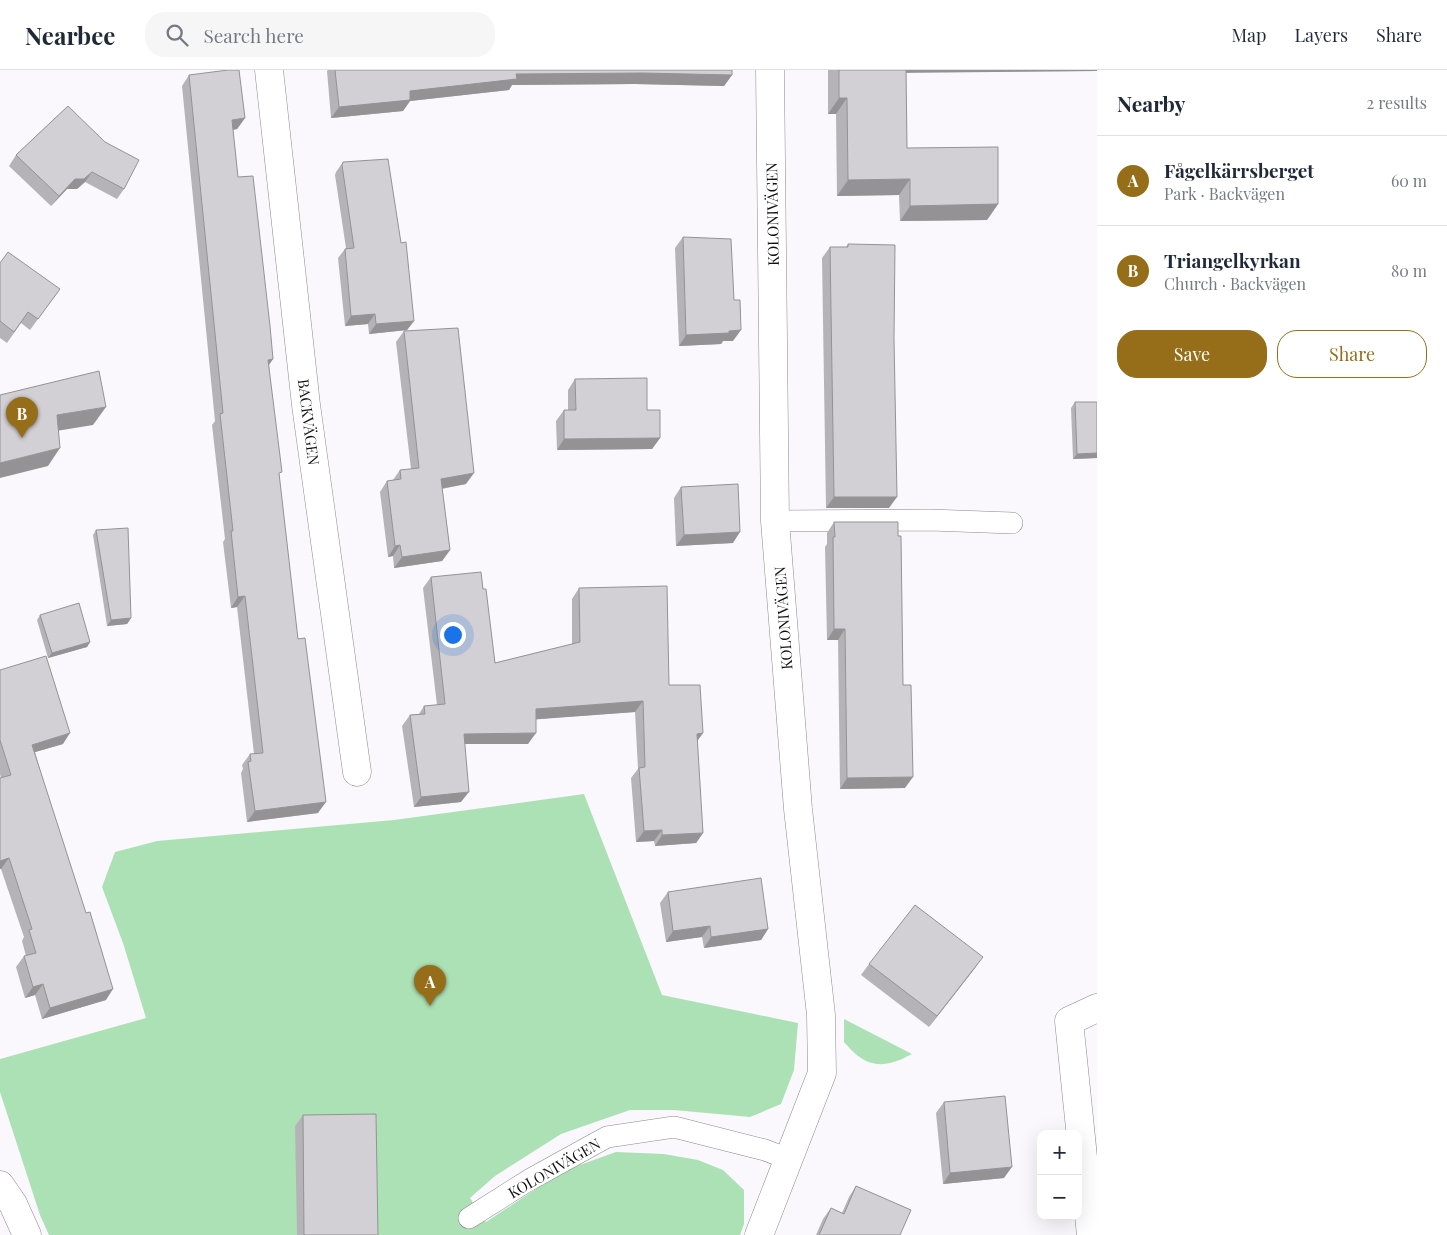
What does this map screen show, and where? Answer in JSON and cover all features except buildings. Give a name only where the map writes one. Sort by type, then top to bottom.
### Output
[{"type":"street","name":"BACKVÄGEN","points":[[269,70],[306,405],[357,772]]},
{"type":"street","name":"KOLONIVÄGEN","points":[[759,1235],[822,1073],[822,1015],[798,808],[775,521],[770,70]]},
{"type":"street","points":[[1091,1235],[1069,1021],[1097,1008]]},
{"type":"street","points":[[0,1185],[13,1204],[27,1235]]},
{"type":"lane","points":[[775,521],[930,520],[1012,523]]},
{"type":"lane","name":"KOLONIVÄGEN","points":[[469,1218],[529,1180],[607,1137],[674,1127],[765,1150],[788,1159]]},
{"type":"green space","points":[[584,794],[662,995],[798,1023],[794,1070],[781,1104],[750,1117],[674,1110],[630,1110],[561,1134],[495,1176],[470,1198],[486,1222],[563,1171],[616,1152],[664,1154],[698,1160],[723,1170],[744,1190],[744,1224],[740,1235],[49,1235],[40,1215],[0,1092],[0,1059],[146,1018],[123,943],[102,887],[115,852],[157,841],[394,820]]},
{"type":"green space","points":[[844,1019],[912,1054],[892,1063],[875,1064],[867,1061],[852,1051],[844,1042]]},
{"type":"place","name":"Triangelkyrkan","points":[[22,438]]},
{"type":"place","name":"Fågelkärrsberget","points":[[430,1006]]}]
